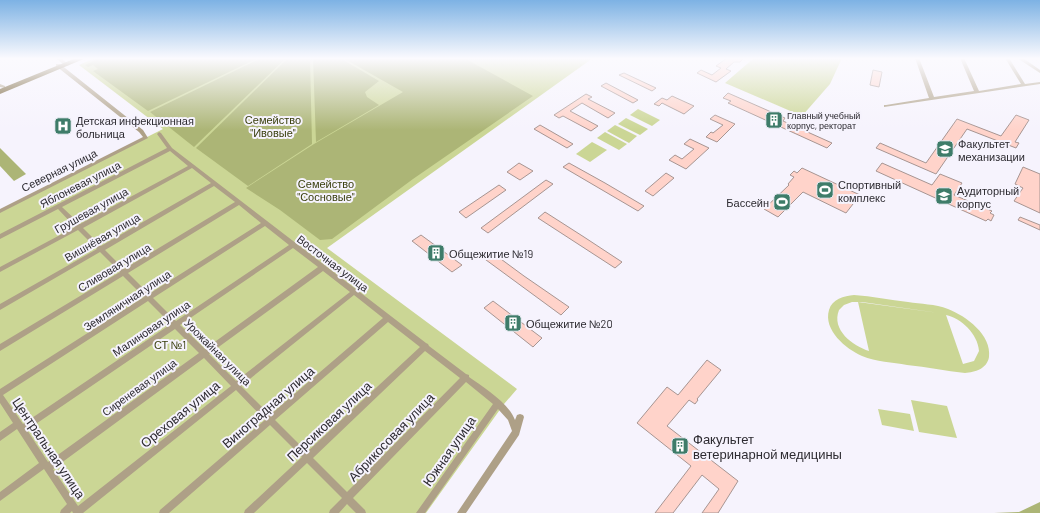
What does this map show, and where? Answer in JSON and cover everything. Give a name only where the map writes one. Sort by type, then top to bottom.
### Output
[{"type":"highway","points":[[1,88],[16,82]]},
{"type":"street","name":"Северная улица","points":[[0,211],[143,140],[145,136],[83,82]]},
{"type":"street","points":[[926,82],[932,99]]},
{"type":"street","points":[[973,82],[977,92]]},
{"type":"street","points":[[1022,82],[1024,86]]},
{"type":"street","points":[[886,106],[1040,83]]},
{"type":"street","name":"Восточная улица","points":[[160,134],[170,149],[498,403],[511,418],[516,432]]},
{"type":"street","name":"Яблоневая улица","points":[[0,237],[170,149]]},
{"type":"street","name":"Грушевая улица","points":[[0,270],[192,166]]},
{"type":"street","name":"Вишнёвая улица","points":[[0,307],[214,184]]},
{"type":"street","name":"Сливовая улица","points":[[0,348],[238,203]]},
{"type":"street","name":"Урожайная улица","points":[[59,206],[148,298],[362,513]]},
{"type":"street","name":"Земляничная улица","points":[[0,393],[265,223]]},
{"type":"street","name":"Малиновая улица","points":[[0,437],[20,427],[293,245]]},
{"type":"street","name":"Сиреневая улица","points":[[0,497],[204,354],[322,268]]},
{"type":"street","name":"Ореховая улица","points":[[64,513],[76,510],[354,292]]},
{"type":"street","name":"Виноградная улица","points":[[163,513],[388,318]]},
{"type":"street","name":"Персиковая улица","points":[[248,513],[426,346]]},
{"type":"street","name":"Абрикосовая улица","points":[[333,513],[466,377]]},
{"type":"street","name":"Центральная улица","points":[[0,397],[76,510]]},
{"type":"street","name":"Южная улица","points":[[420,513],[498,403]]},
{"type":"street","points":[[462,513],[516,432],[520,417]]},
{"type":"green space","name":"СТ №1","points":[[101,82],[559,82],[327,248],[517,389],[504,404],[426,513],[0,513],[0,211],[163,129]]},
{"type":"green space","points":[[108,82],[208,82],[148,111]]},
{"type":"green space","points":[[212,82],[261,82],[194,147],[150,112]]},
{"type":"green space","name":"Семейство \"Ивовые\"","points":[[264,82],[311,82],[312,144],[248,186],[196,148]]},
{"type":"green space","points":[[314,82],[378,82],[365,92],[367,97],[379,105],[316,142]]},
{"type":"green space","name":"Семейство \"Сосновые\"","points":[[385,82],[507,82],[533,96],[413,179],[332,239],[320,240],[280,210],[246,188],[314,144],[403,92]]},
{"type":"green space","points":[[726,82],[831,82],[802,116],[725,83]]},
{"type":"green space","points":[[638,109],[660,120],[652,126],[630,115]]},
{"type":"green space","points":[[626,118],[648,129],[640,135],[618,124]]},
{"type":"green space","points":[[615,125],[637,136],[629,143],[607,131]]},
{"type":"green space","points":[[605,132],[627,144],[619,150],[597,138]]},
{"type":"green space","points":[[592,142],[607,150],[590,162],[576,154]]},
{"type":"green space","points":[[0,148],[26,174],[14,181],[0,166]]},
{"type":"green space","points":[[854,295],[933,305],[955,312],[970,321],[982,334],[989,349],[988,361],[980,369],[965,373],[879,361],[862,356],[843,344],[837,338],[829,325],[829,310],[833,303],[842,297]],"holes":[[[852,302],[858,302],[869,351],[850,341],[841,330],[837,317],[839,310],[844,305]],[[858,302],[862,302],[939,313]],[[946,315],[963,323],[976,339],[979,351],[974,361],[963,364]]]},
{"type":"green space","points":[[911,400],[947,406],[957,438],[919,432]]},
{"type":"green space","points":[[878,409],[910,414],[914,431],[882,425]]},
{"type":"green space","points":[[1040,502],[1040,513],[994,513],[1019,512]]},
{"type":"building","points":[[633,82],[643,82],[656,88],[652,91]]},
{"type":"building","points":[[871,82],[880,82],[879,87],[870,85]]},
{"type":"building","points":[[606,83],[638,100],[633,103],[601,86]]},
{"type":"building","name":"Главный учебный корпус, ректорат","points":[[728,93],[785,118],[783,121],[832,143],[827,148],[728,103],[731,101],[723,98]]},
{"type":"building","points":[[586,94],[592,97],[588,99],[615,113],[608,118],[582,103],[570,111],[598,126],[591,131],[563,116],[559,118],[554,115]]},
{"type":"building","points":[[672,96],[694,106],[684,114],[662,103],[659,106],[654,104],[662,98],[667,100]]},
{"type":"building","points":[[715,115],[735,124],[717,142],[706,137],[711,132],[713,133],[723,125],[710,119]]},
{"type":"building","points":[[1016,115],[1029,120],[1015,142],[1019,143],[1016,148],[967,129],[936,174],[876,148],[880,143],[926,163],[957,119],[1001,136]]},
{"type":"building","points":[[540,125],[573,144],[567,148],[534,129]]},
{"type":"building","points":[[690,139],[709,148],[686,169],[669,160],[675,155],[682,159],[694,149],[684,144]]},
{"type":"building","points":[[519,163],[533,171],[520,180],[507,172]]},
{"type":"building","points":[[569,163],[644,206],[638,211],[563,167]]},
{"type":"building","name":"Аудиторный корпус","points":[[882,163],[932,185],[940,174],[962,183],[954,195],[992,211],[990,213],[994,215],[991,221],[988,219],[986,221],[876,171]]},
{"type":"building","points":[[1023,167],[1040,174],[1040,213],[1014,201],[1023,188],[1015,184]]},
{"type":"building","name":"Спортивный комплекс","points":[[802,168],[860,195],[846,213],[803,192],[778,217],[764,209],[789,185],[788,184],[794,177],[790,175],[794,171],[797,173]]},
{"type":"building","points":[[666,173],[674,178],[653,196],[645,191]]},
{"type":"building","points":[[546,180],[553,184],[488,233],[481,228]]},
{"type":"building","points":[[499,185],[506,190],[466,218],[459,212]]},
{"type":"building","points":[[545,212],[622,262],[615,268],[538,218]]},
{"type":"building","points":[[1020,217],[1040,225],[1040,230],[1018,220]]},
{"type":"building","name":"Общежитие №19","points":[[421,235],[462,265],[452,272],[412,241]]},
{"type":"building","points":[[490,251],[569,307],[561,315],[482,257]]},
{"type":"building","name":"Общежитие №20","points":[[493,301],[542,338],[533,347],[484,308]]},
{"type":"building","name":"Факультет ветеринарной медицины","points":[[707,360],[721,370],[697,399],[698,400],[695,404],[689,400],[667,426],[738,481],[718,513],[702,513],[719,489],[702,475],[673,513],[655,513],[691,466],[637,423],[667,387],[678,395]]},
{"type":"place","name":"Главный учебный корпус, ректорат","points":[[774,120]]},
{"type":"place","name":"Детская инфекционная больница","points":[[63,126]]},
{"type":"place","name":"Факультет механизации","points":[[945,149]]},
{"type":"place","name":"Спортивный комплекс","points":[[825,190]]},
{"type":"place","name":"Аудиторный корпус","points":[[944,196]]},
{"type":"place","name":"Бассейн","points":[[782,202]]},
{"type":"place","name":"Общежитие №19","points":[[436,253]]},
{"type":"place","name":"Общежитие №20","points":[[513,323]]},
{"type":"place","name":"Факультет ветеринарной медицины","points":[[680,446]]}]
